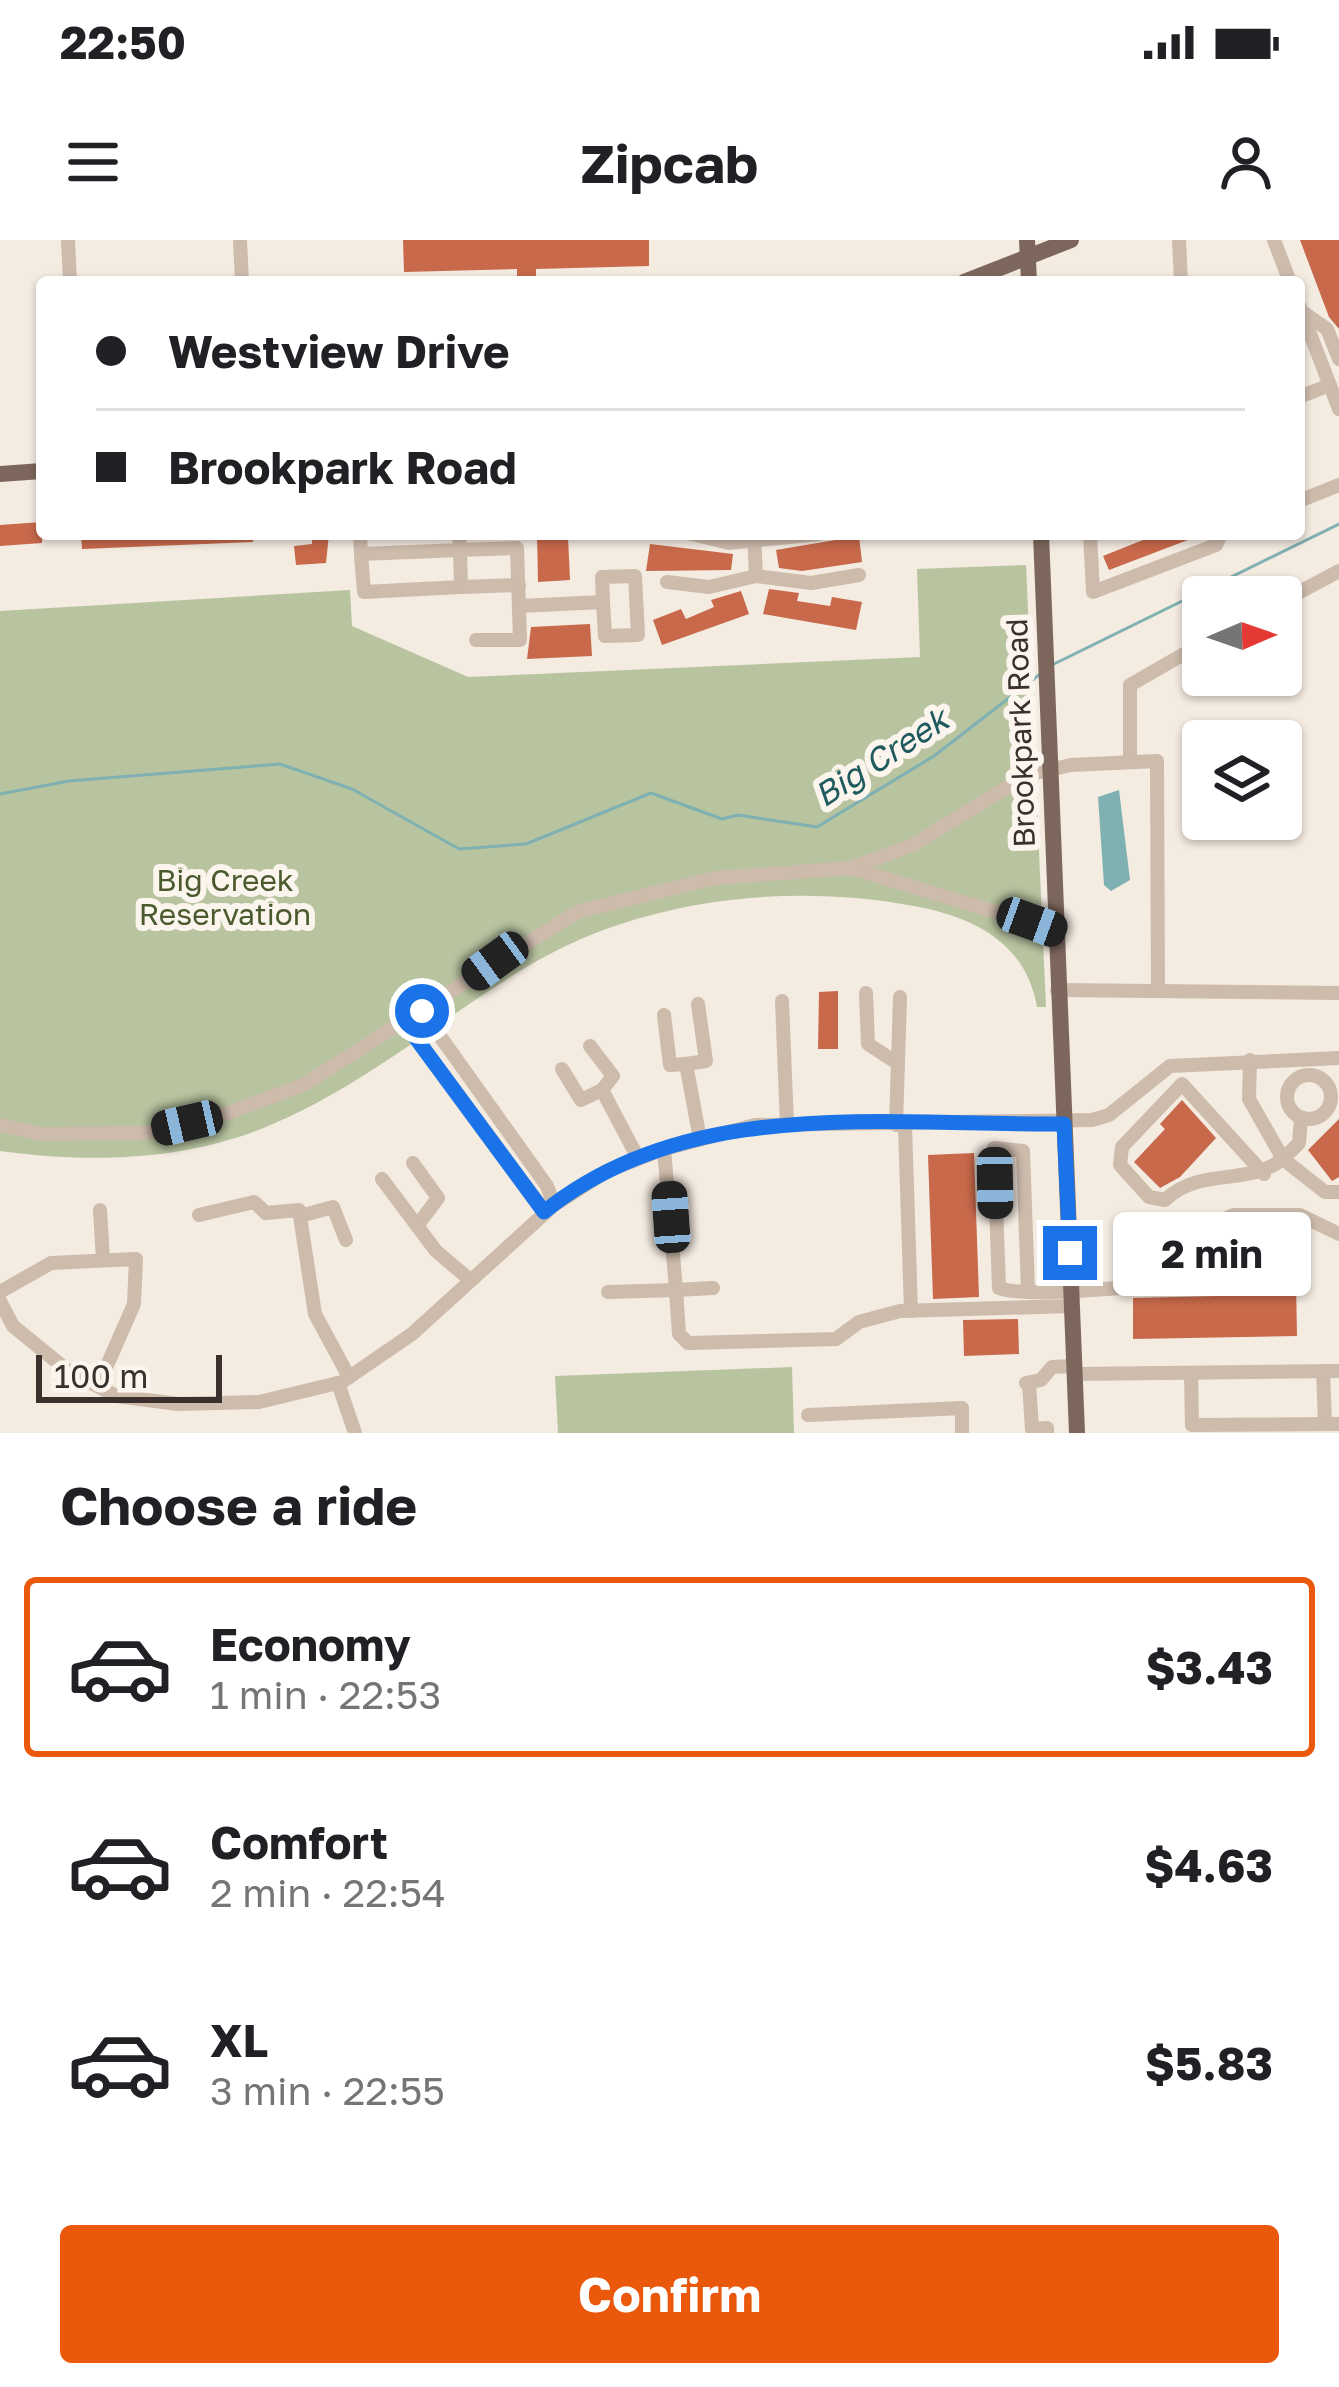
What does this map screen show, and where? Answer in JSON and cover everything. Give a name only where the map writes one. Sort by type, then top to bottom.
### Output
[{"type":"main road","points":[[975,276],[1027,248],[1071,240]]},
{"type":"main road","points":[[0,474],[36,471]]},
{"type":"main road","name":"Brookpark Road","points":[[1041,540],[1077,1433]]},
{"type":"street","points":[[68,240],[70,276]]},
{"type":"street","points":[[240,240],[242,276]]},
{"type":"street","points":[[1179,240],[1181,276]]},
{"type":"street","points":[[1274,240],[1288,276]]},
{"type":"street","points":[[1305,312],[1327,329],[1339,359]]},
{"type":"street","points":[[1305,320],[1335,393],[1305,397]]},
{"type":"street","points":[[1305,499],[1339,485]]},
{"type":"street","points":[[360,540],[364,592],[518,585]]},
{"type":"street","points":[[755,540],[756,576]]},
{"type":"street","points":[[1090,540],[1094,592],[1216,545],[1218,540]]},
{"type":"street","points":[[361,554],[460,542],[517,548],[520,640],[476,640]]},
{"type":"street","points":[[460,542],[461,587]]},
{"type":"street","points":[[1302,591],[1339,571]]},
{"type":"street","points":[[667,582],[709,587],[756,576],[811,583],[859,575]]},
{"type":"street","points":[[602,577],[635,577],[638,635],[605,636],[603,602],[602,577]]},
{"type":"street","points":[[520,606],[603,602]]},
{"type":"street","points":[[1130,762],[1130,685],[1182,655]]},
{"type":"street","points":[[0,1125],[42,1134],[145,1133],[228,1113],[303,1085],[577,912],[715,878],[850,868],[913,845],[1028,775],[1050,770],[1157,761],[1158,990]]},
{"type":"street","points":[[850,868],[1055,930]]},
{"type":"street","points":[[1057,990],[1339,993]]},
{"type":"street","points":[[866,993],[868,1044],[894,1061]]},
{"type":"street","points":[[900,997],[901,1045],[894,1061],[911,1311]]},
{"type":"street","points":[[782,1000],[787,1124]]},
{"type":"street","points":[[664,1016],[670,1065],[706,1061],[698,1004]]},
{"type":"street","points":[[422,1011],[513,1138],[549,1208]]},
{"type":"street","points":[[404,1022],[496,1151],[549,1208]]},
{"type":"street","points":[[562,1069],[581,1100],[602,1090],[613,1076],[590,1046]]},
{"type":"street","points":[[0,1301],[13,1326],[67,1370],[116,1396],[178,1404],[259,1402],[344,1380],[412,1334],[549,1208],[638,1158],[664,1149],[787,1124],[1064,1124],[1108,1115],[1170,1066],[1339,1058]]},
{"type":"street","points":[[1274,1059],[1292,1083]]},
{"type":"street","points":[[1250,1060],[1250,1099],[1283,1160],[1325,1192],[1339,1192]]},
{"type":"street","points":[[686,1064],[700,1139]]},
{"type":"street","points":[[1170,1066],[1264,1174]]},
{"type":"street","points":[[1312,1075],[1330,1089],[1327,1111],[1315,1119],[1301,1118],[1287,1103],[1292,1083],[1312,1075]]},
{"type":"street","points":[[454,1092],[471,1079]]},
{"type":"street","points":[[1182,1084],[1122,1147],[1120,1165],[1149,1197],[1165,1200],[1181,1185],[1207,1177],[1264,1174],[1300,1143],[1301,1118]]},
{"type":"street","points":[[602,1090],[638,1158]]},
{"type":"street","points":[[994,1125],[999,1288],[1071,1297]]},
{"type":"street","points":[[496,1151],[513,1138]]},
{"type":"street","points":[[994,1148],[1023,1151],[1028,1290]]},
{"type":"street","points":[[664,1149],[679,1334],[688,1343],[836,1339],[859,1322],[911,1311],[1177,1284],[1187,1275],[1204,1228],[1234,1215],[1300,1215],[1339,1234]]},
{"type":"street","points":[[413,1162],[438,1198],[417,1226]]},
{"type":"street","points":[[382,1179],[417,1226],[469,1279]]},
{"type":"street","points":[[199,1215],[254,1202],[266,1213],[299,1210],[315,1314],[344,1380],[355,1433]]},
{"type":"street","points":[[300,1216],[333,1207],[346,1240]]},
{"type":"street","points":[[100,1210],[103,1260]]},
{"type":"street","points":[[0,1292],[51,1263],[136,1258],[134,1304],[98,1386]]},
{"type":"street","points":[[608,1292],[713,1288]]},
{"type":"street","points":[[1048,1433],[1047,1428],[1032,1429],[1026,1383],[1052,1367],[1331,1371],[1332,1424],[1192,1426],[1191,1372]]},
{"type":"street","points":[[808,1415],[962,1408],[962,1433]]},
{"type":"green space","name":"Big Creek Reservation","points":[[1026,565],[1046,1007],[1037,1007],[1022,966],[1009,950],[957,917],[865,899],[764,897],[714,902],[615,926],[569,945],[525,968],[331,1095],[230,1140],[165,1153],[99,1158],[0,1151],[0,611],[350,590],[352,626],[468,677],[920,657],[917,569]]},
{"type":"green space","points":[[792,1367],[794,1433],[558,1433],[555,1376]]},
{"type":"water","points":[[1119,790],[1130,880],[1111,891],[1104,885],[1098,797]]},
{"type":"building","points":[[403,240],[649,240],[649,266],[536,269],[536,276],[517,276],[517,269],[404,272]]},
{"type":"building","points":[[1300,240],[1339,240],[1339,329],[1329,317]]},
{"type":"building","points":[[36,522],[36,540],[42,543],[0,546],[0,525]]},
{"type":"building","points":[[81,540],[253,540],[253,542],[82,549]]},
{"type":"building","points":[[312,540],[328,540],[326,563],[296,565],[294,546],[312,544]]},
{"type":"building","points":[[537,540],[568,540],[570,580],[538,582]]},
{"type":"building","points":[[859,540],[862,562],[802,571],[779,568],[776,550]]},
{"type":"building","points":[[1143,540],[1188,540],[1109,570],[1103,556]]},
{"type":"building","points":[[650,544],[733,554],[731,570],[646,571]]},
{"type":"building","points":[[769,589],[799,593],[797,601],[830,606],[832,597],[862,602],[856,630],[763,614]]},
{"type":"building","points":[[741,591],[749,614],[662,645],[653,620],[681,609],[686,619],[714,607],[711,600]]},
{"type":"building","points":[[590,624],[592,656],[527,659],[531,627]]},
{"type":"building","points":[[838,991],[838,1049],[818,1049],[819,992]]},
{"type":"building","points":[[1182,1100],[1216,1138],[1180,1177],[1160,1188],[1134,1162],[1165,1129],[1160,1124]]},
{"type":"building","points":[[1339,1119],[1339,1177],[1332,1181],[1308,1150]]},
{"type":"building","points":[[974,1153],[979,1297],[933,1299],[928,1155]]},
{"type":"building","points":[[1295,1229],[1297,1336],[1133,1339],[1133,1298],[1217,1296],[1216,1235]]},
{"type":"building","points":[[1018,1319],[1019,1354],[964,1356],[963,1320]]},
{"type":"waterway","name":"Big Creek","points":[[1052,665],[1339,524]]},
{"type":"waterway","name":"Big Creek","points":[[0,794],[69,781],[280,764],[352,789],[459,849],[526,844],[651,793],[722,819],[738,815],[817,827],[934,756],[1040,674]]},
{"type":"route","points":[[422,1011],[404,1022],[544,1212],[608,1171],[664,1149],[755,1125],[1064,1124],[1070,1253]]}]
